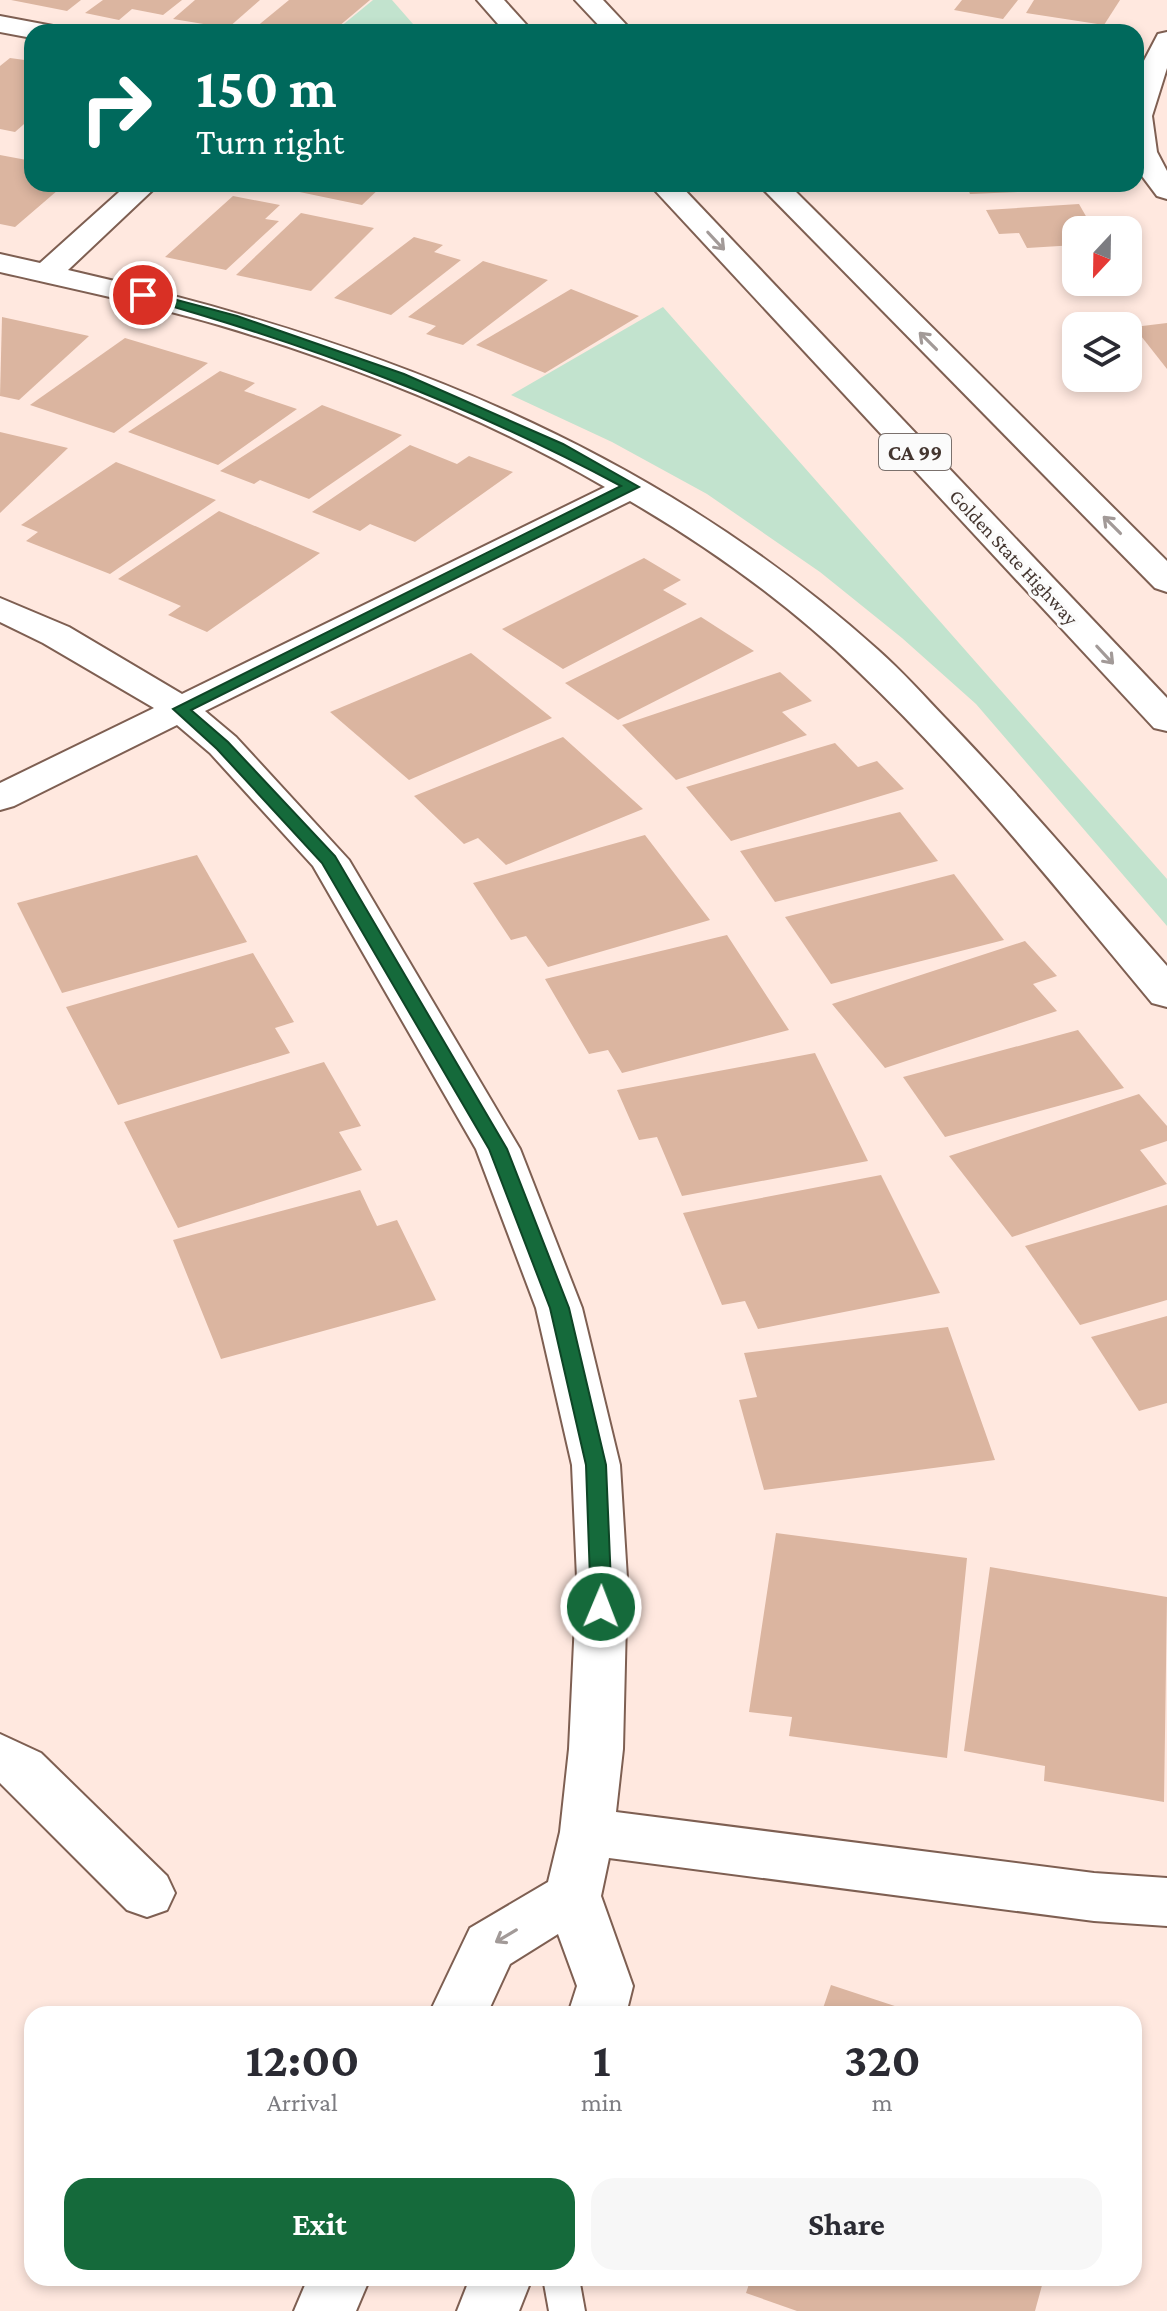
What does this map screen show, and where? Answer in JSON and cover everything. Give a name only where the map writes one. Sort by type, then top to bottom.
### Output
[{"type":"main road","points":[[490,0],[512,24]]},
{"type":"main road","points":[[588,0],[612,24]]},
{"type":"main road","points":[[0,24],[24,28]]},
{"type":"main road","points":[[1144,91],[1167,40]]},
{"type":"main road","points":[[1144,159],[1147,169],[1167,190]]},
{"type":"main road","points":[[46,274],[136,192]]},
{"type":"main road","name":"Golden State Highway","points":[[671,192],[1167,720]]},
{"type":"main road","points":[[780,192],[1167,581]]},
{"type":"main road","points":[[0,263],[158,299],[333,352],[490,416],[558,447],[632,487],[721,543],[855,648],[988,784],[1167,993]]},
{"type":"main road","points":[[0,798],[632,487]]},
{"type":"main road","points":[[0,609],[56,635],[138,681],[180,709],[223,745],[329,860],[498,1149],[559,1308],[596,1465],[602,1578],[596,1749],[587,1832],[573,1896],[605,1986],[599,2006]]},
{"type":"main road","points":[[0,1756],[22,1769],[147,1893]]},
{"type":"main road","points":[[587,1832],[1094,1897],[1167,1902]]},
{"type":"main road","points":[[462,2006],[490,1946],[573,1896]]},
{"type":"main road","points":[[325,2311],[336,2286]]},
{"type":"main road","points":[[488,2311],[498,2286]]},
{"type":"lane","points":[[562,2286],[567,2311]]},
{"type":"green space","points":[[373,0],[392,0],[413,24],[344,24]]},
{"type":"green space","points":[[663,307],[1167,879],[1167,926],[976,704],[902,638],[820,572],[707,494],[612,442],[511,395]]},
{"type":"building","points":[[11,0],[81,0],[67,11]]},
{"type":"building","points":[[103,0],[182,0],[163,15],[132,9],[119,20],[85,13]]},
{"type":"building","points":[[195,0],[260,0],[233,24],[204,24],[173,19]]},
{"type":"building","points":[[289,0],[370,0],[342,24],[260,24]]},
{"type":"building","points":[[962,0],[1018,0],[1003,19],[954,10]]},
{"type":"building","points":[[1034,0],[1120,0],[1105,24],[1026,13]]},
{"type":"building","points":[[10,58],[24,60],[24,124],[15,132],[0,129],[0,66]]},
{"type":"building","points":[[0,155],[24,160],[24,192],[56,192],[15,227],[0,224]]},
{"type":"building","points":[[299,192],[376,192],[362,205]]},
{"type":"building","points":[[969,192],[1016,192],[970,194]]},
{"type":"building","points":[[233,196],[280,205],[265,219],[279,221],[226,270],[165,257]]},
{"type":"building","points":[[1079,204],[1086,216],[1062,216],[1062,246],[1027,248],[1019,233],[999,234],[986,210]]},
{"type":"building","points":[[301,213],[374,228],[311,291],[236,275]]},
{"type":"building","points":[[414,237],[443,245],[434,252],[461,260],[391,315],[334,298]]},
{"type":"building","points":[[483,261],[548,280],[463,345],[426,334],[436,326],[408,317]]},
{"type":"building","points":[[571,289],[639,316],[545,373],[476,345]]},
{"type":"building","points":[[2,317],[89,336],[19,400],[0,396]]},
{"type":"building","points":[[1167,323],[1167,369],[1142,337],[1142,326]]},
{"type":"building","points":[[125,338],[208,363],[114,433],[30,405]]},
{"type":"building","points":[[220,371],[255,383],[244,391],[297,409],[218,465],[128,432]]},
{"type":"building","points":[[322,405],[402,435],[309,499],[260,480],[254,484],[220,471]]},
{"type":"building","points":[[0,432],[68,448],[0,513]]},
{"type":"building","points":[[410,445],[457,464],[469,456],[513,472],[415,542],[370,524],[360,531],[312,512]]},
{"type":"building","points":[[116,462],[216,500],[110,574],[26,541],[38,532],[21,525]]},
{"type":"building","points":[[219,511],[320,553],[207,632],[168,615],[181,606],[118,579]]},
{"type":"building","points":[[644,558],[681,580],[663,590],[687,604],[563,669],[502,629]]},
{"type":"building","points":[[701,617],[754,651],[618,720],[565,683]]},
{"type":"building","points":[[471,653],[552,718],[409,780],[330,712]]},
{"type":"building","points":[[780,672],[812,701],[782,712],[807,735],[676,780],[622,725]]},
{"type":"building","points":[[563,737],[643,809],[506,865],[478,838],[464,844],[414,796]]},
{"type":"building","points":[[835,743],[858,767],[877,761],[904,789],[731,841],[686,787]]},
{"type":"building","points":[[900,812],[938,861],[775,902],[740,851]]},
{"type":"building","points":[[645,835],[710,920],[548,967],[526,936],[511,940],[473,883]]},
{"type":"building","points":[[197,855],[247,942],[62,993],[17,903]]},
{"type":"building","points":[[954,874],[1004,940],[831,984],[785,917]]},
{"type":"building","points":[[727,935],[789,1030],[622,1073],[608,1050],[589,1054],[545,979]]},
{"type":"building","points":[[1025,941],[1057,976],[1033,984],[1057,1011],[885,1068],[832,1004]]},
{"type":"building","points":[[253,953],[294,1022],[275,1028],[290,1053],[118,1105],[66,1007]]},
{"type":"building","points":[[1078,1030],[1124,1088],[945,1137],[903,1077]]},
{"type":"building","points":[[815,1053],[868,1161],[682,1196],[657,1137],[639,1140],[617,1090]]},
{"type":"building","points":[[324,1062],[361,1126],[339,1132],[362,1170],[178,1228],[124,1122]]},
{"type":"building","points":[[1139,1094],[1167,1126],[1167,1141],[1140,1150],[1167,1184],[1012,1237],[949,1156]]},
{"type":"building","points":[[881,1175],[940,1293],[758,1329],[745,1301],[722,1305],[683,1213]]},
{"type":"building","points":[[360,1190],[377,1226],[397,1220],[436,1300],[221,1359],[173,1240]]},
{"type":"building","points":[[1167,1205],[1167,1300],[1080,1325],[1025,1246]]},
{"type":"building","points":[[1167,1316],[1167,1403],[1139,1411],[1091,1337]]},
{"type":"building","points":[[948,1327],[995,1460],[764,1490],[739,1400],[757,1397],[744,1353]]},
{"type":"building","points":[[776,1533],[967,1558],[947,1758],[789,1736],[792,1717],[749,1712]]},
{"type":"building","points":[[990,1567],[1167,1597],[1164,1802],[1044,1781],[1045,1766],[964,1751]]},
{"type":"building","points":[[831,1985],[895,2006],[824,2006]]},
{"type":"building","points":[[748,2286],[1042,2286],[1035,2311],[797,2311],[746,2293]]},
{"type":"route","points":[[143,295],[232,319],[400,377],[558,447],[632,487],[180,709],[223,745],[329,860],[498,1149],[559,1308],[596,1465],[601,1607]]}]
